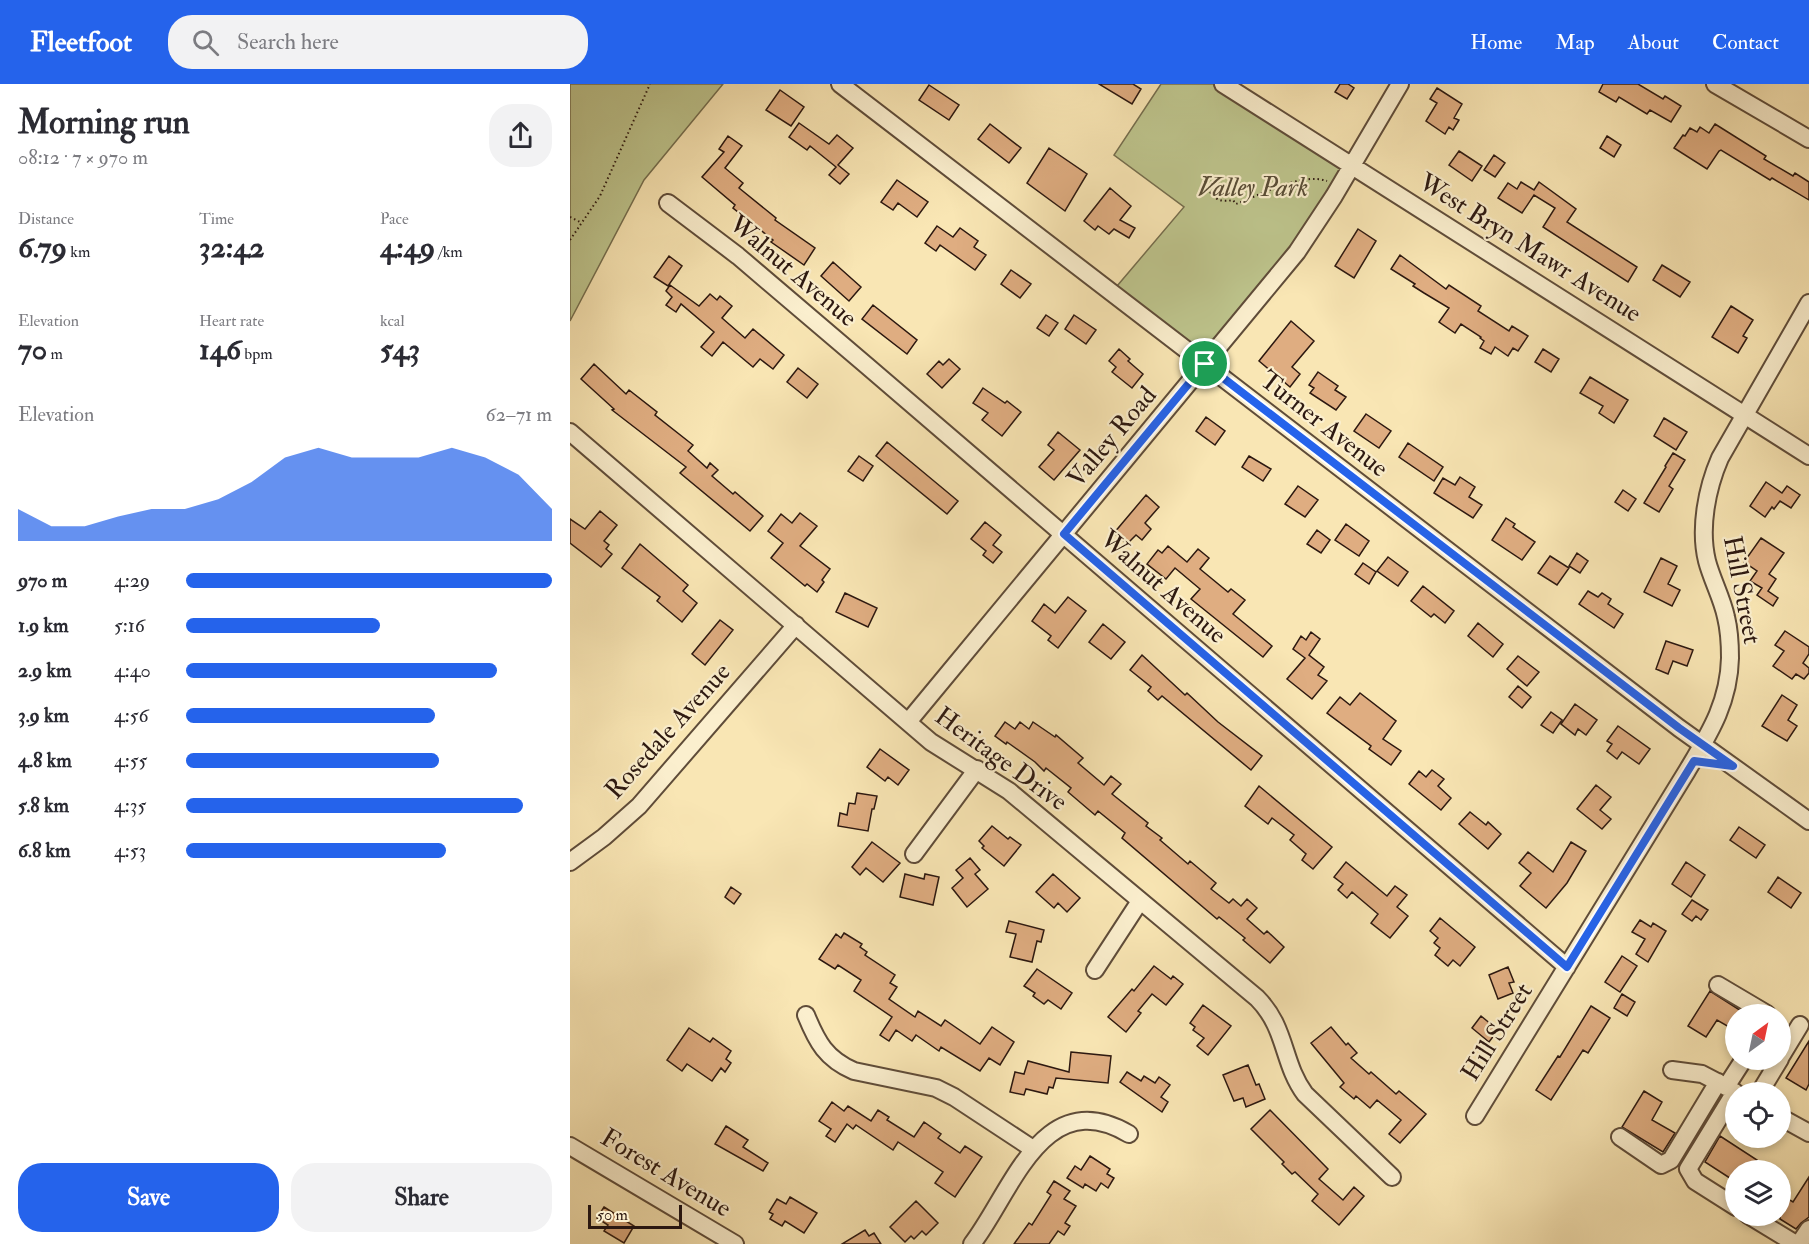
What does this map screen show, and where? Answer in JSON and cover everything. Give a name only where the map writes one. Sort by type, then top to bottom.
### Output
[{"type":"street","name":"Turner Avenue","points":[[840,84],[1577,650],[1809,821]]},
{"type":"street","name":"West Bryn Mawr Avenue","points":[[1223,84],[1809,456]]},
{"type":"street","name":"Valley Road","points":[[908,722],[1298,252],[1400,84]]},
{"type":"street","points":[[1715,84],[1809,139]]},
{"type":"street","name":"Walnut Avenue","points":[[668,203],[738,256],[1567,967]]},
{"type":"street","name":"Hill Street","points":[[1475,1116],[1694,761],[1722,708],[1730,657],[1727,618],[1706,559],[1706,506],[1714,473],[1809,303]]},
{"type":"street","name":"Heritage Drive","points":[[570,432],[931,742],[1009,790],[1263,1005],[1276,1022],[1299,1086],[1392,1177]]},
{"type":"street","name":"Rosedale Avenue","points":[[570,862],[604,837],[639,806],[796,625]]},
{"type":"street","points":[[1694,761],[1733,766]]},
{"type":"street","points":[[914,854],[976,770]]},
{"type":"street","points":[[1095,970],[1140,901]]},
{"type":"street","points":[[1718,985],[1750,1004]]},
{"type":"street","points":[[806,1015],[818,1043],[842,1066],[854,1071],[936,1088],[954,1097],[1033,1149]]},
{"type":"street","points":[[1791,1040],[1800,1025]]},
{"type":"street","points":[[1672,1070],[1702,1074],[1725,1086]]},
{"type":"street","points":[[1620,1137],[1661,1165],[1671,1160],[1725,1093]]},
{"type":"street","points":[[1725,1096],[1688,1169],[1695,1181],[1725,1200]]},
{"type":"street","points":[[972,1244],[1033,1149],[1055,1130],[1071,1122],[1091,1121],[1129,1134]]},
{"type":"street","points":[[1791,1123],[1809,1133]]},
{"type":"street","name":"Forest Avenue","points":[[570,1146],[735,1244]]},
{"type":"street","points":[[1767,1226],[1798,1244],[1809,1229]]},
{"type":"path","points":[[570,240],[600,196],[650,84]]},
{"type":"path","points":[[1210,192],[1222,202],[1233,200],[1236,204],[1286,183],[1312,178],[1327,181]]},
{"type":"path","points":[[570,217],[582,223]]},
{"type":"green space","points":[[570,84],[723,84],[644,180],[570,321]]},
{"type":"green space","name":"Valley Park","points":[[1161,84],[1223,84],[1352,166],[1205,364],[1112,292],[1184,207],[1114,155]]},
{"type":"building","points":[[1099,84],[1133,84],[1141,89],[1132,104]]},
{"type":"building","points":[[1340,84],[1348,84],[1354,88],[1347,99],[1335,92]]},
{"type":"building","points":[[1603,84],[1638,84],[1663,99],[1665,96],[1681,106],[1671,122],[1650,110],[1647,114],[1619,97],[1616,102],[1599,92]]},
{"type":"building","points":[[929,85],[959,105],[949,120],[919,100]]},
{"type":"building","points":[[1437,88],[1462,104],[1454,118],[1459,120],[1453,130],[1449,127],[1445,134],[1426,121],[1437,103],[1430,99]]},
{"type":"building","points":[[780,90],[804,107],[791,126],[766,110]]},
{"type":"building","points":[[799,123],[829,144],[837,135],[853,148],[838,165],[849,174],[840,184],[829,175],[836,167],[810,146],[807,150],[789,137]]},
{"type":"building","points":[[990,124],[1021,148],[1009,163],[978,139]]},
{"type":"building","points":[[1715,124],[1766,156],[1764,159],[1793,176],[1795,173],[1809,182],[1809,200],[1772,178],[1770,180],[1721,150],[1707,169],[1674,148],[1690,128],[1697,132],[1700,127],[1709,133]]},
{"type":"building","points":[[728,136],[742,146],[725,168],[743,183],[739,188],[776,218],[775,220],[815,248],[804,265],[771,242],[773,240],[733,208],[735,205],[702,177],[724,152],[719,149]]},
{"type":"building","points":[[1607,136],[1621,145],[1614,157],[1600,148]]},
{"type":"building","points":[[1049,148],[1087,174],[1065,211],[1027,183]]},
{"type":"building","points":[[1459,151],[1482,166],[1472,181],[1449,165]]},
{"type":"building","points":[[1494,155],[1505,163],[1495,177],[1484,170]]},
{"type":"building","points":[[897,180],[928,202],[917,217],[898,203],[893,210],[881,202]]},
{"type":"building","points":[[1521,182],[1534,190],[1539,182],[1576,209],[1567,222],[1637,267],[1628,282],[1543,227],[1555,208],[1534,195],[1522,213],[1498,198],[1508,183],[1517,189]]},
{"type":"building","points":[[1110,188],[1131,206],[1120,220],[1135,228],[1129,238],[1114,229],[1109,234],[1098,226],[1095,230],[1084,221]]},
{"type":"building","points":[[937,226],[953,237],[960,228],[978,241],[974,247],[986,255],[975,270],[940,245],[936,251],[925,243]]},
{"type":"building","points":[[1358,229],[1376,241],[1354,278],[1335,266]]},
{"type":"building","points":[[1400,255],[1446,289],[1449,285],[1481,306],[1478,311],[1509,331],[1512,326],[1528,336],[1518,351],[1513,348],[1508,356],[1495,347],[1491,354],[1480,348],[1484,341],[1481,337],[1461,324],[1455,333],[1439,322],[1449,308],[1413,286],[1415,284],[1391,269]]},
{"type":"building","points":[[669,256],[682,266],[668,286],[654,277]]},
{"type":"building","points":[[833,262],[861,287],[849,301],[821,276]]},
{"type":"building","points":[[1662,265],[1690,282],[1680,297],[1653,280]]},
{"type":"building","points":[[1011,270],[1031,284],[1020,298],[1001,284]]},
{"type":"building","points":[[670,285],[699,306],[710,294],[717,300],[720,296],[732,306],[722,318],[745,338],[753,329],[784,355],[773,369],[760,359],[753,367],[723,342],[712,356],[701,347],[714,332],[681,304],[676,312],[666,305],[672,297],[666,291]]},
{"type":"building","points":[[873,305],[917,340],[907,354],[862,319]]},
{"type":"building","points":[[1731,306],[1753,320],[1743,336],[1747,338],[1738,353],[1712,337]]},
{"type":"building","points":[[1046,315],[1058,323],[1049,336],[1037,328]]},
{"type":"building","points":[[1074,315],[1096,330],[1086,344],[1065,329]]},
{"type":"building","points":[[1291,321],[1314,341],[1292,367],[1300,374],[1290,387],[1259,361]]},
{"type":"building","points":[[1119,349],[1130,359],[1128,361],[1143,374],[1132,388],[1112,372],[1116,367],[1109,361]]},
{"type":"building","points":[[1543,349],[1559,359],[1551,372],[1535,362]]},
{"type":"building","points":[[949,359],[960,369],[942,388],[927,374],[939,361],[943,365]]},
{"type":"building","points":[[594,364],[626,394],[629,390],[657,412],[655,415],[693,445],[688,451],[707,468],[710,463],[718,470],[712,476],[763,516],[750,531],[680,473],[686,467],[612,410],[614,409],[581,379]]},
{"type":"building","points":[[798,368],[818,384],[807,398],[787,382]]},
{"type":"building","points":[[1318,372],[1338,386],[1335,390],[1346,397],[1336,410],[1310,393],[1314,388],[1309,385]]},
{"type":"building","points":[[1590,377],[1628,400],[1614,423],[1599,413],[1603,406],[1580,393]]},
{"type":"building","points":[[983,388],[1005,403],[1007,401],[1021,412],[1002,436],[982,420],[988,413],[973,403]]},
{"type":"building","points":[[1366,414],[1391,431],[1379,448],[1354,431]]},
{"type":"building","points":[[1206,417],[1225,431],[1215,445],[1196,431]]},
{"type":"building","points":[[1664,418],[1687,432],[1676,450],[1654,436]]},
{"type":"building","points":[[1058,432],[1080,450],[1054,480],[1039,467],[1054,450],[1048,445]]},
{"type":"building","points":[[887,442],[958,501],[947,514],[876,456]]},
{"type":"building","points":[[1408,443],[1443,467],[1434,481],[1399,457]]},
{"type":"building","points":[[1673,453],[1685,460],[1669,486],[1673,489],[1659,512],[1644,503]]},
{"type":"building","points":[[859,456],[873,466],[863,481],[848,471]]},
{"type":"building","points":[[1249,456],[1271,469],[1263,481],[1242,467]]},
{"type":"building","points":[[1460,477],[1475,487],[1469,497],[1482,505],[1473,518],[1434,493],[1443,478],[1455,485]]},
{"type":"building","points":[[1766,482],[1782,493],[1787,486],[1800,495],[1791,508],[1780,501],[1765,517],[1750,506]]},
{"type":"building","points":[[1298,486],[1318,500],[1305,517],[1285,504]]},
{"type":"building","points":[[1623,490],[1636,499],[1628,511],[1615,502]]},
{"type":"building","points":[[1146,495],[1159,507],[1145,523],[1151,529],[1142,540],[1136,535],[1127,544],[1114,533]]},
{"type":"building","points":[[600,511],[617,525],[604,541],[609,545],[606,549],[612,554],[601,567],[570,543],[570,519],[585,529]]},
{"type":"building","points":[[800,513],[817,526],[800,546],[830,569],[817,592],[807,584],[805,586],[771,558],[783,543],[768,531],[781,514],[792,523]]},
{"type":"building","points":[[1506,518],[1515,524],[1513,527],[1535,542],[1522,560],[1492,540]]},
{"type":"building","points":[[985,522],[1001,535],[993,545],[1002,552],[993,563],[983,555],[986,551],[971,539]]},
{"type":"building","points":[[1346,524],[1369,541],[1359,556],[1335,540]]},
{"type":"building","points":[[1317,530],[1330,540],[1321,553],[1307,544]]},
{"type":"building","points":[[1761,538],[1784,553],[1769,574],[1776,579],[1768,591],[1778,598],[1773,606],[1757,595],[1762,588],[1750,581],[1757,571],[1744,562]]},
{"type":"building","points":[[640,544],[688,585],[683,591],[697,603],[682,622],[657,601],[660,597],[622,568]]},
{"type":"building","points":[[1168,546],[1187,562],[1198,549],[1209,558],[1200,569],[1228,592],[1231,589],[1245,600],[1233,614],[1272,646],[1263,657],[1191,599],[1200,589],[1175,568],[1166,579],[1147,564],[1158,550],[1162,553]]},
{"type":"building","points":[[1577,553],[1588,561],[1580,573],[1569,566]]},
{"type":"building","points":[[1550,556],[1569,568],[1557,585],[1538,573]]},
{"type":"building","points":[[1388,557],[1408,572],[1398,586],[1377,571]]},
{"type":"building","points":[[1661,558],[1677,566],[1668,584],[1680,590],[1672,606],[1644,592]]},
{"type":"building","points":[[1363,563],[1376,572],[1369,584],[1355,574]]},
{"type":"building","points":[[1423,586],[1454,611],[1445,623],[1434,614],[1431,617],[1411,601]]},
{"type":"building","points":[[1588,591],[1598,597],[1602,593],[1611,599],[1608,604],[1623,614],[1614,628],[1579,604]]},
{"type":"building","points":[[845,593],[877,608],[868,627],[836,612]]},
{"type":"building","points":[[1068,597],[1086,611],[1058,648],[1048,640],[1051,636],[1032,621],[1044,604],[1055,613]]},
{"type":"building","points":[[720,620],[733,630],[705,665],[692,654]]},
{"type":"building","points":[[1478,623],[1503,644],[1493,657],[1468,636]]},
{"type":"building","points":[[1103,624],[1125,642],[1111,659],[1089,642]]},
{"type":"building","points":[[1785,631],[1809,647],[1809,654],[1803,663],[1809,668],[1809,673],[1804,679],[1796,674],[1792,679],[1773,666],[1784,651],[1775,645]]},
{"type":"building","points":[[1311,632],[1320,639],[1309,655],[1324,667],[1318,675],[1327,681],[1312,699],[1287,679],[1305,658],[1293,649],[1301,636],[1306,640]]},
{"type":"building","points":[[1666,641],[1693,650],[1687,666],[1673,661],[1668,674],[1656,669]]},
{"type":"building","points":[[1142,655],[1185,695],[1187,693],[1218,722],[1262,756],[1251,770],[1162,696],[1158,700],[1148,691],[1151,687],[1130,670]]},
{"type":"building","points":[[1518,656],[1539,672],[1527,686],[1507,669]]},
{"type":"building","points":[[1518,686],[1531,697],[1522,708],[1509,697]]},
{"type":"building","points":[[1360,693],[1396,721],[1383,739],[1401,751],[1391,765],[1369,749],[1371,746],[1327,713],[1340,697],[1350,705]]},
{"type":"building","points":[[1782,695],[1797,705],[1788,720],[1797,726],[1787,741],[1762,726]]},
{"type":"building","points":[[1575,704],[1597,720],[1586,735],[1578,729],[1575,735],[1561,724]]},
{"type":"building","points":[[1551,712],[1562,720],[1553,733],[1541,725]]},
{"type":"building","points":[[1005,722],[1015,729],[1020,722],[1029,729],[1033,722],[1055,737],[1056,735],[1083,758],[1078,763],[1104,785],[1111,776],[1121,784],[1112,794],[1148,823],[1146,826],[1162,838],[1160,840],[1188,864],[1190,861],[1216,883],[1211,889],[1229,903],[1233,899],[1241,906],[1247,899],[1257,908],[1247,919],[1264,934],[1267,931],[1284,947],[1270,963],[1243,940],[1245,938],[1219,917],[1217,919],[1122,838],[1125,833],[1098,811],[1095,815],[1068,792],[1071,788],[1046,768],[1044,771],[1007,742],[1006,744],[995,736]]},
{"type":"building","points":[[1618,726],[1650,749],[1639,764],[1622,752],[1617,759],[1607,751],[1612,744],[1607,741]]},
{"type":"building","points":[[880,749],[909,770],[898,785],[888,777],[885,781],[867,767]]},
{"type":"building","points":[[1432,770],[1444,779],[1438,786],[1451,798],[1441,810],[1409,784],[1419,771],[1426,777]]},
{"type":"building","points":[[1596,785],[1611,797],[1600,810],[1611,819],[1602,829],[1577,809]]},
{"type":"building","points":[[1259,786],[1332,847],[1313,869],[1302,860],[1306,854],[1290,840],[1294,835],[1272,818],[1268,824],[1245,806]]},
{"type":"building","points":[[857,793],[877,796],[868,831],[838,826],[840,813],[847,815],[849,803],[855,804]]},
{"type":"building","points":[[1470,812],[1486,825],[1488,822],[1501,834],[1488,849],[1459,824]]},
{"type":"building","points":[[992,826],[1008,839],[1010,837],[1021,845],[1004,866],[982,848],[984,846],[979,841]]},
{"type":"building","points":[[1739,827],[1765,845],[1756,858],[1730,840]]},
{"type":"building","points":[[872,842],[900,863],[883,882],[866,868],[860,875],[852,867]]},
{"type":"building","points":[[1571,842],[1586,851],[1567,883],[1546,908],[1520,886],[1531,873],[1519,863],[1528,852],[1553,872]]},
{"type":"building","points":[[970,858],[980,870],[975,874],[988,889],[967,907],[952,888],[963,878],[956,870]]},
{"type":"building","points":[[1346,862],[1387,896],[1395,886],[1407,895],[1397,907],[1408,916],[1390,938],[1371,923],[1378,914],[1352,892],[1347,898],[1338,890],[1343,884],[1334,877]]},
{"type":"building","points":[[1686,862],[1705,875],[1691,897],[1672,884]]},
{"type":"building","points":[[905,874],[924,879],[925,874],[939,877],[933,905],[900,897]]},
{"type":"building","points":[[1053,874],[1080,898],[1067,912],[1058,903],[1054,908],[1036,892]]},
{"type":"building","points":[[1778,877],[1801,893],[1791,908],[1768,892]]},
{"type":"building","points":[[731,887],[741,894],[734,904],[725,897]]},
{"type":"building","points":[[1692,900],[1708,910],[1701,920],[1696,916],[1692,921],[1682,914]]},
{"type":"building","points":[[1440,918],[1475,947],[1460,966],[1453,960],[1448,966],[1435,955],[1440,948],[1434,943],[1438,938],[1430,931]]},
{"type":"building","points":[[1640,920],[1651,927],[1653,923],[1666,931],[1648,962],[1636,954],[1645,939],[1632,932]]},
{"type":"building","points":[[1009,921],[1044,930],[1041,942],[1037,941],[1032,962],[1010,957],[1016,934],[1006,932]]},
{"type":"building","points":[[844,933],[862,944],[860,947],[867,952],[865,955],[895,975],[890,983],[897,987],[889,999],[915,1017],[918,1011],[941,1026],[945,1020],[980,1044],[992,1027],[1014,1042],[1000,1065],[989,1058],[980,1071],[941,1047],[939,1051],[916,1035],[912,1041],[896,1030],[889,1041],[880,1035],[892,1017],[854,991],[861,980],[838,965],[835,969],[819,959],[836,934],[841,938]]},
{"type":"building","points":[[1622,956],[1637,966],[1620,992],[1605,982]]},
{"type":"building","points":[[1154,966],[1171,979],[1173,976],[1183,984],[1166,1005],[1152,994],[1138,1011],[1141,1013],[1126,1032],[1108,1017],[1132,989],[1134,991]]},
{"type":"building","points":[[1508,967],[1514,982],[1509,983],[1513,993],[1498,999],[1489,975]]},
{"type":"building","points":[[1037,969],[1072,993],[1061,1009],[1048,1000],[1044,1004],[1033,996],[1035,993],[1024,986]]},
{"type":"building","points":[[1710,991],[1730,1004],[1725,1004],[1725,1025],[1717,1020],[1706,1037],[1688,1026]]},
{"type":"building","points":[[1622,994],[1635,1002],[1627,1016],[1614,1008]]},
{"type":"building","points":[[1203,1005],[1231,1026],[1208,1055],[1197,1046],[1204,1038],[1193,1030],[1195,1027],[1190,1023]]},
{"type":"building","points":[[1591,1006],[1610,1018],[1588,1053],[1583,1050],[1551,1100],[1536,1090],[1558,1056],[1560,1057]]},
{"type":"building","points":[[1481,1016],[1498,1030],[1489,1042],[1472,1028]]},
{"type":"building","points":[[1331,1027],[1346,1045],[1348,1043],[1357,1053],[1351,1058],[1396,1094],[1399,1091],[1426,1114],[1400,1143],[1389,1134],[1401,1120],[1377,1100],[1370,1108],[1356,1096],[1354,1099],[1340,1087],[1344,1083],[1311,1043]]},
{"type":"building","points":[[689,1028],[710,1042],[713,1038],[731,1051],[726,1059],[731,1063],[725,1072],[721,1068],[712,1081],[687,1064],[682,1071],[667,1060]]},
{"type":"building","points":[[1809,1041],[1809,1084],[1806,1090],[1786,1078]]},
{"type":"building","points":[[1071,1052],[1111,1056],[1108,1083],[1056,1078],[1053,1088],[1049,1087],[1047,1094],[1026,1089],[1024,1095],[1010,1092],[1015,1072],[1024,1074],[1028,1061],[1069,1072]]},
{"type":"building","points":[[1248,1065],[1265,1099],[1246,1107],[1243,1098],[1234,1101],[1223,1075]]},
{"type":"building","points":[[1127,1072],[1141,1081],[1144,1076],[1155,1083],[1159,1077],[1170,1085],[1161,1097],[1168,1102],[1162,1112],[1120,1082]]},
{"type":"building","points":[[1644,1091],[1662,1102],[1652,1120],[1675,1133],[1663,1152],[1622,1127]]},
{"type":"building","points":[[832,1102],[844,1111],[848,1106],[871,1121],[878,1110],[889,1117],[887,1120],[914,1137],[924,1122],[941,1134],[938,1138],[960,1153],[965,1146],[982,1157],[955,1197],[935,1183],[943,1172],[898,1142],[893,1150],[856,1125],[853,1129],[847,1124],[835,1142],[826,1136],[831,1129],[819,1121]]},
{"type":"building","points":[[1270,1110],[1328,1169],[1319,1179],[1343,1200],[1354,1187],[1364,1196],[1339,1225],[1312,1201],[1318,1194],[1295,1172],[1292,1174],[1282,1164],[1284,1162],[1251,1129]]},
{"type":"building","points":[[726,1126],[748,1140],[743,1147],[768,1163],[763,1171],[715,1144]]},
{"type":"building","points":[[1720,1136],[1725,1139],[1725,1148],[1738,1148],[1757,1160],[1725,1160],[1725,1175],[1705,1162]]},
{"type":"building","points":[[1090,1156],[1110,1169],[1107,1174],[1114,1178],[1108,1188],[1101,1183],[1096,1191],[1085,1184],[1083,1188],[1067,1178],[1075,1166],[1081,1170]]},
{"type":"building","points":[[1809,1177],[1809,1217],[1796,1229],[1791,1226],[1791,1201],[1793,1202]]},
{"type":"building","points":[[1054,1181],[1070,1191],[1064,1199],[1076,1206],[1065,1223],[1070,1226],[1064,1235],[1058,1231],[1049,1244],[1014,1244],[1029,1223],[1032,1225],[1051,1195],[1047,1192]]},
{"type":"building","points":[[790,1197],[817,1213],[804,1233],[785,1221],[782,1226],[770,1219],[773,1214],[769,1212],[777,1199],[786,1204]]},
{"type":"building","points":[[916,1201],[938,1223],[926,1235],[922,1231],[914,1239],[911,1236],[905,1242],[890,1227]]},
{"type":"building","points":[[604,1207],[634,1226],[624,1243],[604,1231],[608,1225],[597,1218]]},
{"type":"building","points":[[865,1230],[869,1236],[874,1233],[881,1244],[842,1244]]},
{"type":"route","points":[[1205,364],[1679,728],[1733,766],[1694,761],[1567,967],[1064,534],[1205,364]]}]
